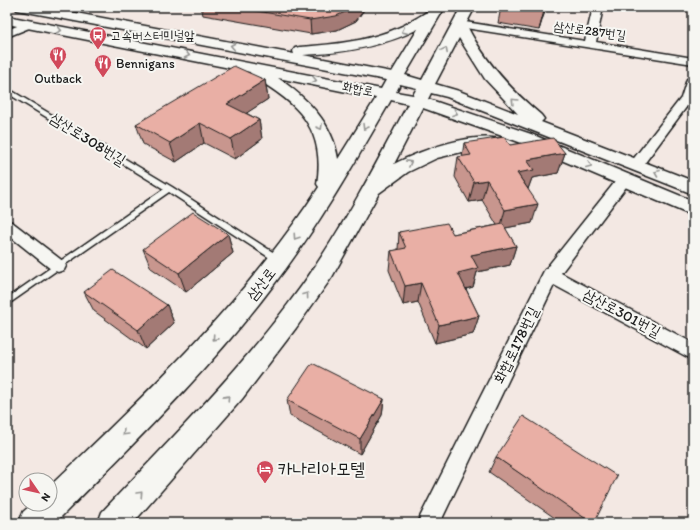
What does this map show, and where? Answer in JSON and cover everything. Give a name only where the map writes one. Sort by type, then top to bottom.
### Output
[{"type":"main road","name":"화합로","points":[[22,7],[261,52],[422,93],[556,133],[693,188]]},
{"type":"main road","points":[[113,523],[228,396],[288,321],[324,270],[368,196],[468,7]]},
{"type":"main road","points":[[261,52],[307,51],[364,44],[401,33],[424,21],[437,9]]},
{"type":"main road","name":"삼산로","points":[[34,523],[193,363],[249,300],[280,260],[326,191],[437,9]]},
{"type":"main road","name":"화합로","points":[[7,20],[233,64],[390,85]]},
{"type":"main road","points":[[459,24],[465,39],[487,73],[521,108],[556,133]]},
{"type":"main road","points":[[233,64],[254,72],[274,83],[300,103],[318,122],[323,133],[330,162],[330,176],[326,191]]},
{"type":"main road","name":"화합로","points":[[422,93],[511,133],[693,209]]},
{"type":"main road","points":[[368,196],[401,168],[429,154],[451,148],[474,144],[505,143],[535,147],[562,154]]},
{"type":"street","points":[[590,44],[598,7]]},
{"type":"street","points":[[7,34],[30,24]]},
{"type":"street","name":"삼산로287번길","points":[[459,24],[693,61]]},
{"type":"street","points":[[636,164],[690,99],[693,79]]},
{"type":"street","name":"화합로178번길","points":[[428,523],[550,275],[624,180]]},
{"type":"street","points":[[7,226],[58,266]]},
{"type":"street","name":"삼산로301번길","points":[[550,275],[693,352]]},
{"type":"lane","name":"삼산로308번길","points":[[7,90],[169,189],[280,260]]},
{"type":"lane","points":[[7,302],[169,189]]},
{"type":"building","points":[[233,7],[357,7],[336,16],[310,20]]},
{"type":"building","points":[[511,7],[545,7],[544,12]]},
{"type":"building","points":[[234,66],[265,80],[227,104],[259,120],[231,139],[200,123],[170,143],[136,124]]},
{"type":"building","points":[[504,137],[510,145],[553,138],[565,153],[527,160],[534,170],[517,173],[538,204],[505,210],[487,180],[474,182],[458,157],[471,155],[464,143]]},
{"type":"building","points":[[193,212],[228,234],[179,273],[143,249]]},
{"type":"building","points":[[447,223],[453,234],[503,224],[516,246],[471,255],[478,268],[458,273],[479,316],[439,325],[421,283],[405,286],[391,251],[406,248],[399,232]]},
{"type":"building","points":[[113,270],[167,305],[138,330],[84,292]]},
{"type":"building","points":[[312,363],[384,399],[360,439],[287,400]]},
{"type":"building","points":[[523,416],[617,476],[594,523],[496,457]]},
{"type":"place","name":"고속버스터미널앞","points":[[98,50]]},
{"type":"place","name":"Outback","points":[[58,70]]},
{"type":"place","name":"Bennigans","points":[[103,78]]},
{"type":"place","name":"카나리아모텔","points":[[265,484]]}]
